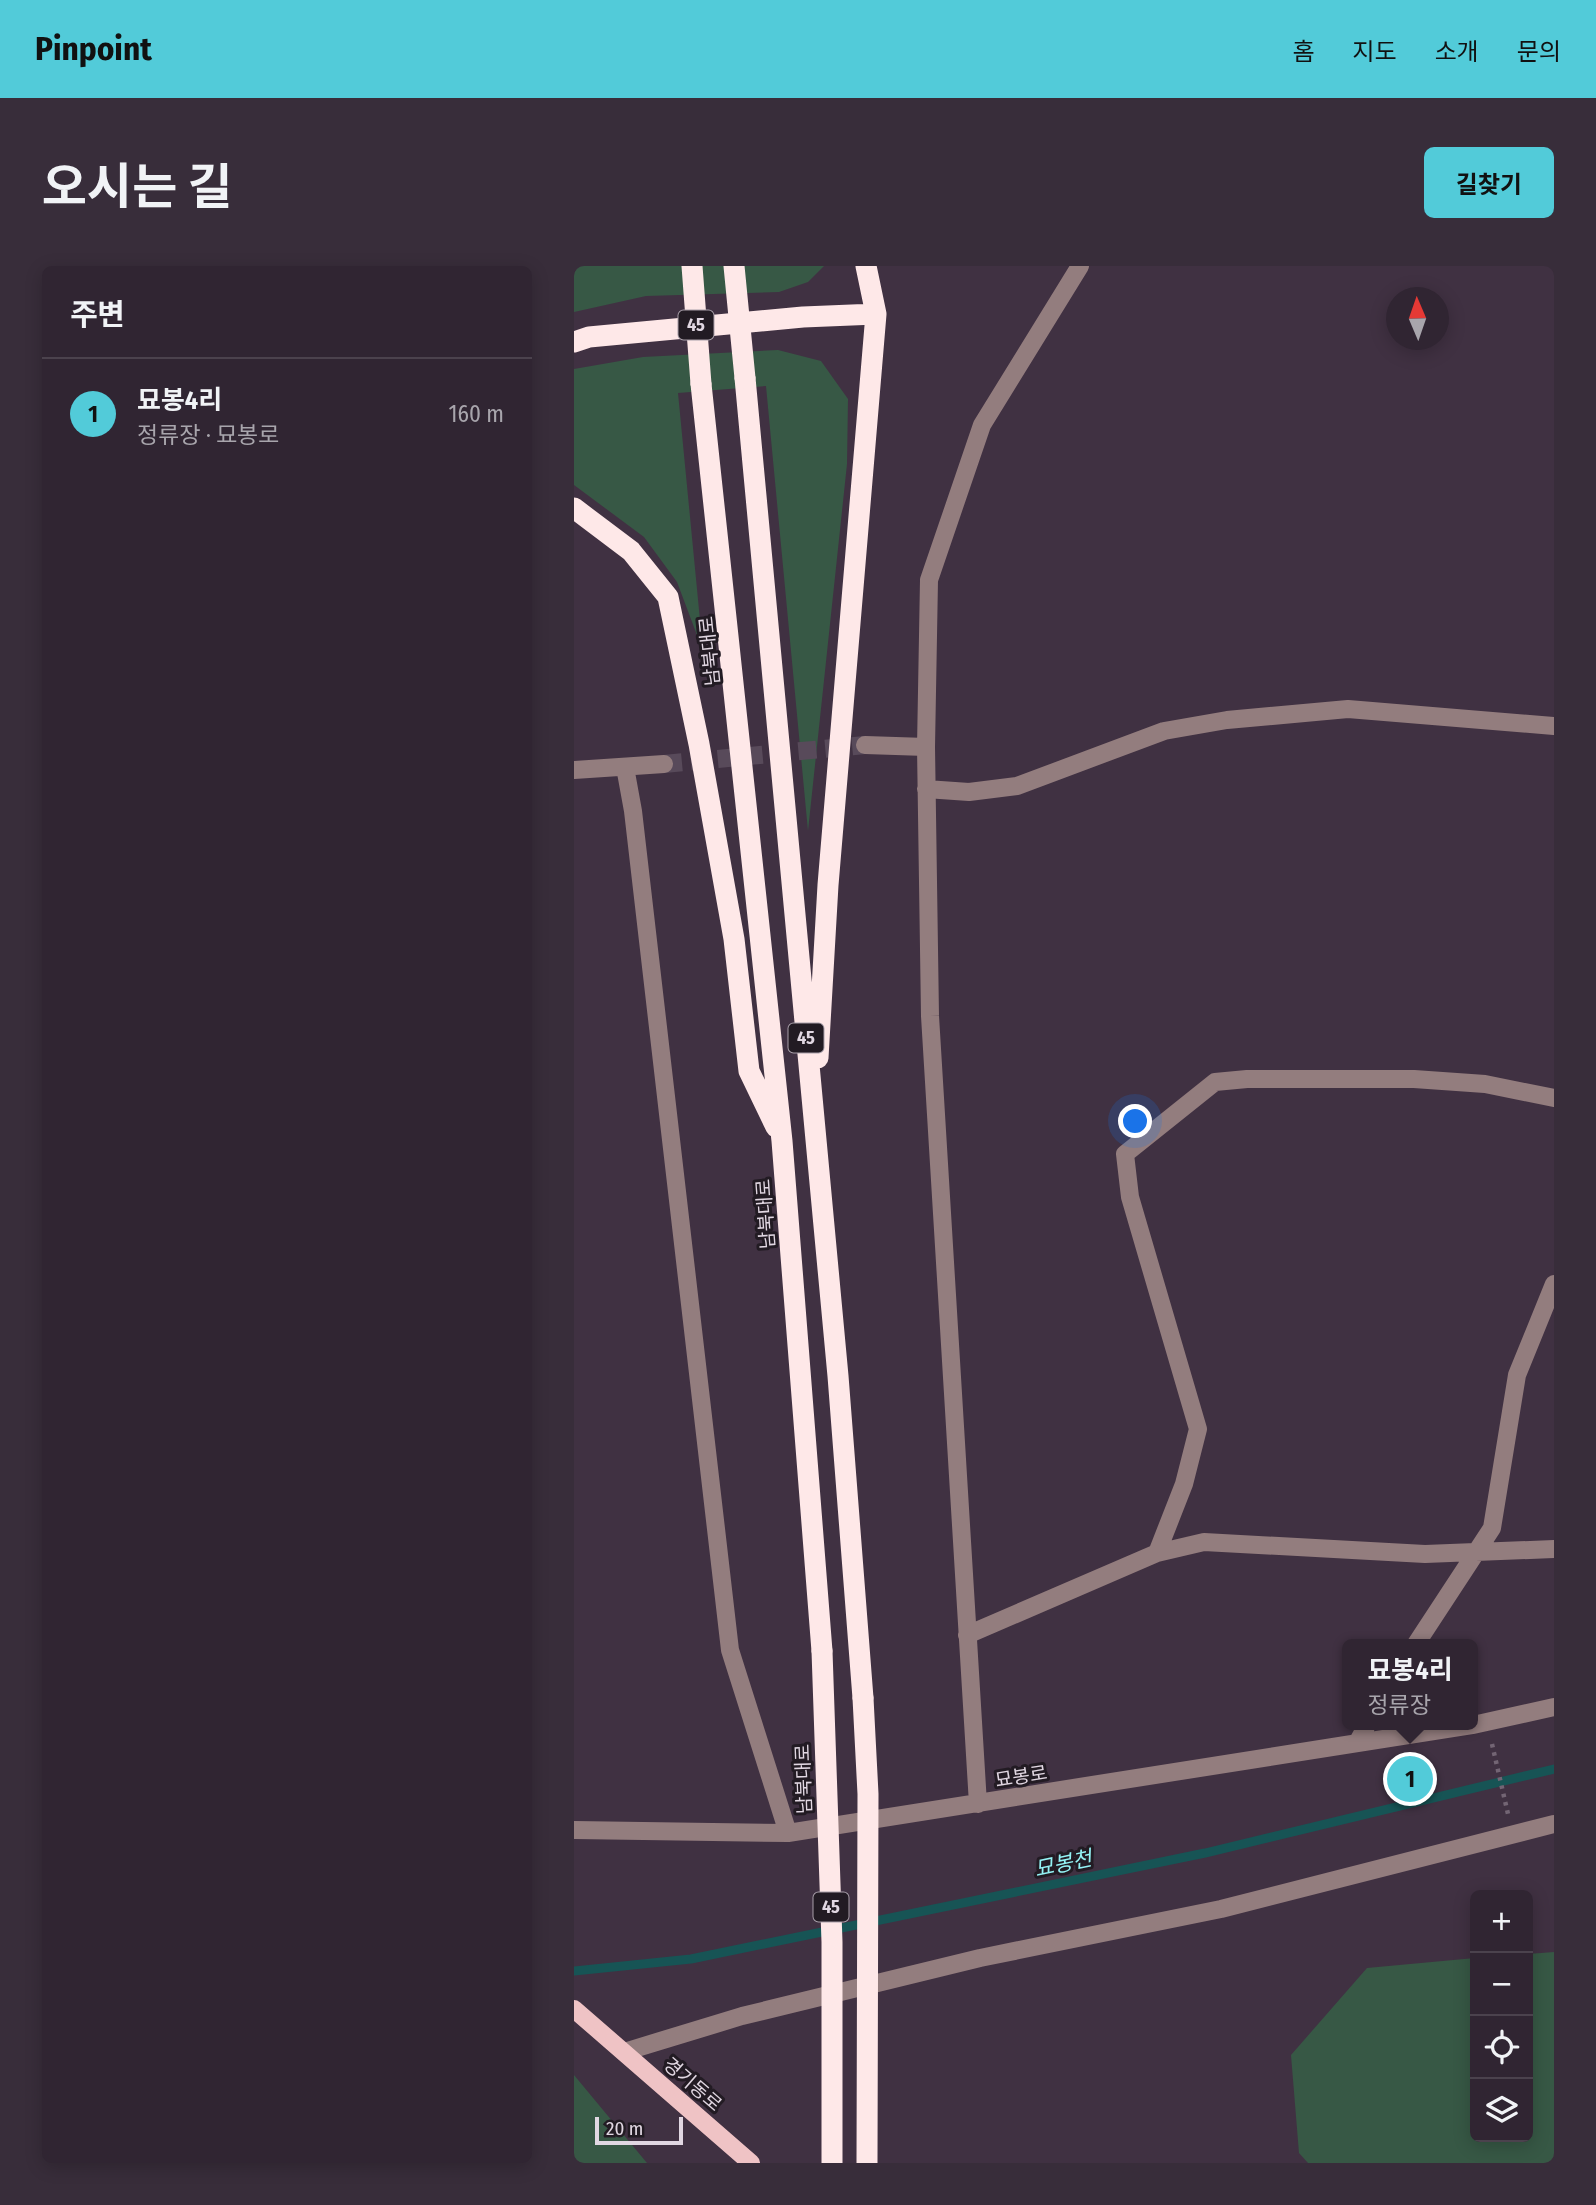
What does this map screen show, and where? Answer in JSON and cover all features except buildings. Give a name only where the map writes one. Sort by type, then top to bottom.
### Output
[{"type":"highway","name":"남북대로","points":[[692,266],[701,384],[782,1141],[822,1651],[832,1942],[832,2163]]},
{"type":"highway","name":"45","points":[[734,266],[838,1376],[863,1698],[869,1794],[867,2163]]},
{"type":"highway","points":[[814,1136],[828,885],[876,314],[866,266]]},
{"type":"highway","points":[[574,342],[589,337],[790,318],[876,314]]},
{"type":"highway","points":[[574,508],[631,551],[668,597],[699,744],[734,939],[749,1071],[782,1141]]},
{"type":"main road","name":"경기동로","points":[[574,2009],[751,2163]]},
{"type":"street","points":[[978,1804],[930,1016],[926,789],[929,580],[982,425],[1080,266]]},
{"type":"street","points":[[926,789],[970,792],[1017,786],[1164,731],[1227,720],[1348,709],[1554,726]]},
{"type":"street","points":[[865,745],[926,747]]},
{"type":"street","points":[[574,770],[664,764]]},
{"type":"street","points":[[625,767],[633,811],[730,1650],[788,1833]]},
{"type":"street","points":[[1157,1553],[1184,1484],[1198,1429],[1130,1197],[1125,1154],[1215,1083],[1247,1079],[1414,1079],[1485,1084],[1554,1098]]},
{"type":"street","points":[[1419,1639],[1492,1528],[1517,1375],[1554,1284]]},
{"type":"street","points":[[968,1634],[1157,1553],[1205,1542],[1425,1554],[1554,1549]]},
{"type":"street","name":"묘봉로","points":[[1478,1724],[1554,1707]]},
{"type":"street","points":[[1357,1743],[1364,1730]]},
{"type":"street","name":"묘봉로","points":[[574,1829],[788,1833],[1439,1730]]},
{"type":"street","points":[[624,2052],[742,2015],[980,1958],[1221,1909],[1554,1824]]},
{"type":"path","points":[[1478,1727],[1512,1834]]},
{"type":"green space","points":[[574,266],[824,266],[808,282],[779,292],[646,296],[574,312]]},
{"type":"green space","points":[[778,350],[821,361],[848,399],[847,464],[808,831],[766,386],[678,393],[703,651],[677,582],[644,537],[574,485],[574,369],[643,357]]},
{"type":"green space","points":[[1554,1952],[1554,2163],[1308,2163],[1299,2153],[1291,2055],[1367,1968],[1470,1958],[1470,2142],[1533,2142],[1533,1954]]},
{"type":"green space","points":[[574,2075],[647,2163],[574,2163]]},
{"type":"waterway","name":"묘봉천","points":[[574,1971],[691,1959],[1205,1853],[1554,1769]]},
{"type":"tunnel","points":[[664,764],[865,745]]},
{"type":"place","name":"묘봉4리","points":[[1410,1779]]}]
